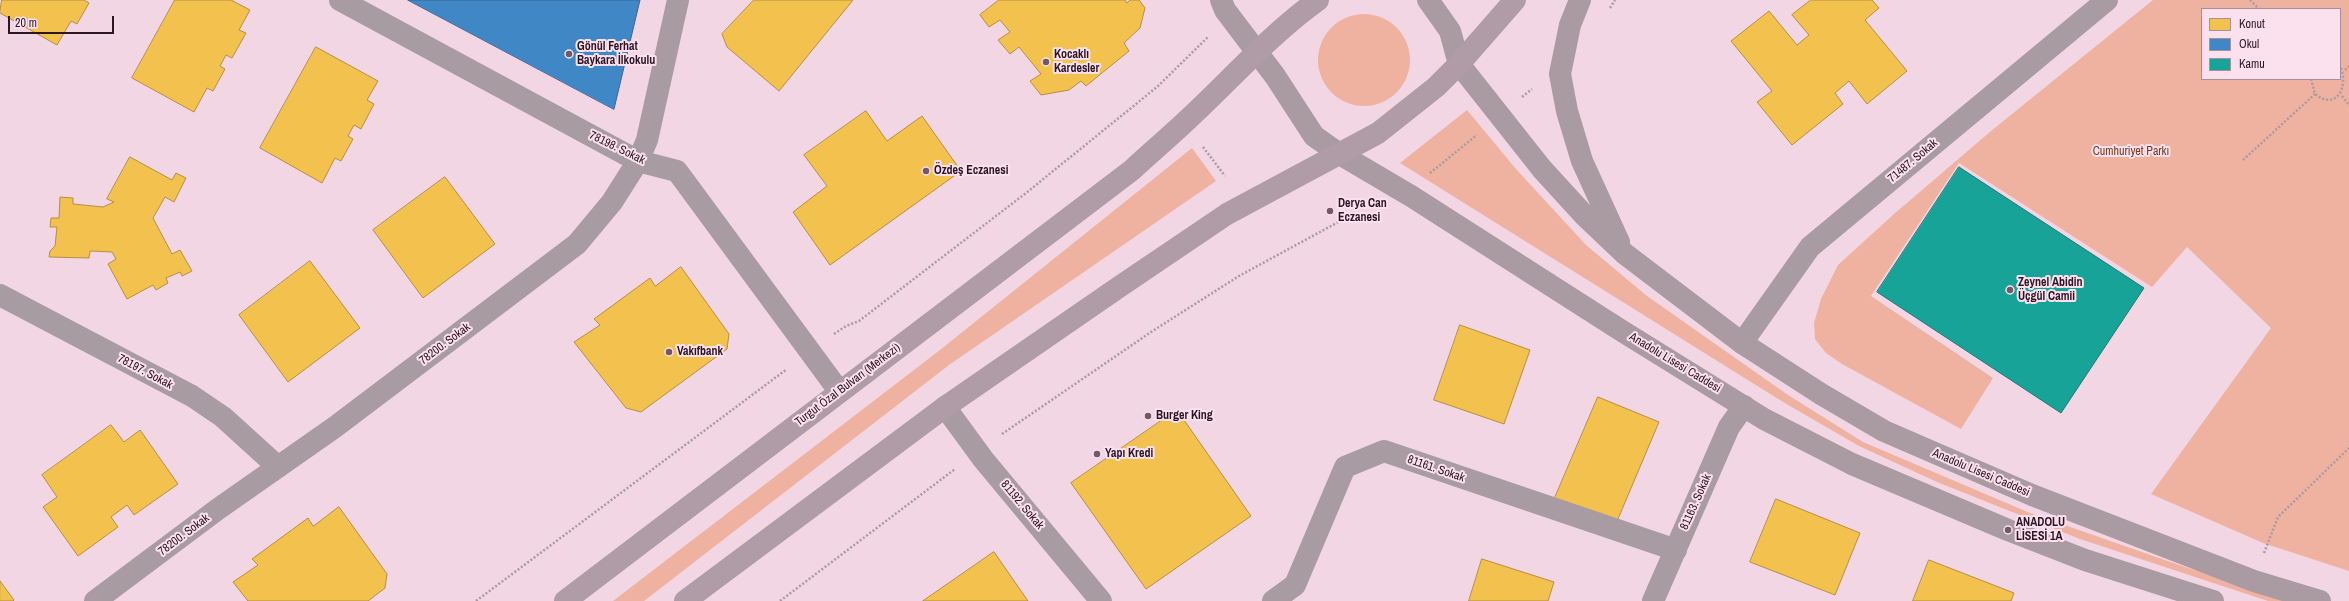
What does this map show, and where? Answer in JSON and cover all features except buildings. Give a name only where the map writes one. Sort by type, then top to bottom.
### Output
[{"type":"main road","name":"Anadolu Lisesi Caddesi","points":[[1221,0],[1230,17],[1257,51],[1314,136],[1338,153],[1411,196],[1622,331],[1764,419],[1852,464],[1965,512],[2085,560],[2213,601]]},
{"type":"main road","name":"Turgut Özal Bulvarı (Merkezi)","points":[[565,601],[839,391],[1132,170],[1184,123],[1257,51],[1292,19],[1318,0]]},
{"type":"main road","points":[[1428,0],[1450,31],[1459,64]]},
{"type":"main road","points":[[685,601],[945,407],[1227,214],[1338,153],[1378,133],[1436,87],[1459,64],[1516,0]]},
{"type":"main road","points":[[1580,0],[1570,25],[1560,74],[1567,111],[1582,161],[1625,254]]},
{"type":"main road","name":"Anadolu Lisesi Caddesi","points":[[1459,64],[1542,169],[1585,216],[1625,254],[1742,343],[1821,394],[1892,434],[2039,497],[2254,581],[2320,601]]},
{"type":"street","name":"78198. Sokak","points":[[340,0],[638,161],[677,171],[839,391]]},
{"type":"street","name":"78200. Sokak","points":[[95,601],[335,427],[577,244],[612,202],[638,161],[647,140],[678,0]]},
{"type":"street","name":"71487. Sokak","points":[[1742,343],[1810,247],[2107,0]]},
{"type":"street","name":"78197. Sokak","points":[[0,295],[192,396],[223,417],[278,467]]},
{"type":"street","name":"81163. Sokak","points":[[1653,601],[1729,427],[1744,406]]},
{"type":"street","name":"81192. Sokak","points":[[945,407],[983,459],[1101,601]]},
{"type":"street","name":"81161. Sokak","points":[[1273,601],[1295,585],[1345,467],[1384,451],[1676,550]]},
{"type":"path","points":[[2250,0],[2258,8]]},
{"type":"path","points":[[846,326],[859,322],[1026,193],[1157,87],[1191,53]]},
{"type":"path","points":[[2345,70],[2349,66]]},
{"type":"path","points":[[2341,67],[2348,75]]},
{"type":"path","points":[[2311,80],[2315,94],[2325,100],[2336,100],[2345,92]]},
{"type":"path","points":[[2243,160],[2315,94]]},
{"type":"path","points":[[2342,96],[2349,105]]},
{"type":"path","points":[[1200,143],[1225,176]]},
{"type":"path","points":[[998,436],[1151,332],[1238,276],[1342,220],[1372,218],[1386,210]]},
{"type":"path","points":[[476,601],[764,386]]},
{"type":"path","points":[[2262,557],[2278,517],[2349,448]]},
{"type":"path","points":[[780,601],[958,467]]},
{"type":"green space","name":"Cumhuriyet Parkı","points":[[2153,0],[2349,0],[2349,571],[2263,543],[2151,494],[2271,328],[2187,247],[2152,287],[1959,163],[1871,296],[1993,378],[1961,429],[1842,364],[1826,353],[1815,339],[1814,323],[1821,299],[1838,265],[1894,214],[1991,131]]},
{"type":"green space","points":[[1355,14],[1373,14],[1390,21],[1403,34],[1410,51],[1410,69],[1403,86],[1390,99],[1373,106],[1355,106],[1338,99],[1325,86],[1318,69],[1318,51],[1325,34],[1338,21]]},
{"type":"green space","points":[[1467,110],[1516,169],[1586,245],[1647,296],[1788,395],[1863,442],[2030,513],[2185,567],[2292,601],[2268,601],[2080,539],[1937,482],[1859,446],[1783,402],[1400,163]]},
{"type":"green space","points":[[1192,148],[1216,181],[949,365],[644,601],[613,601],[940,350]]},
{"type":"place","name":"Gönül Ferhat Baykara İlkokulu","points":[[569,54]]},
{"type":"place","name":"Kocaklı Kardesler","points":[[1046,62]]},
{"type":"place","name":"Özdeş Eczanesi","points":[[926,171]]},
{"type":"place","name":"Derya Can Eczanesi","points":[[1330,211]]},
{"type":"place","name":"Zeynel Abidin Üçgül Camii","points":[[2010,290]]},
{"type":"place","name":"Vakıfbank","points":[[669,352]]},
{"type":"place","name":"Burger King","points":[[1148,416]]},
{"type":"place","name":"Yapı Kredi","points":[[1097,454]]},
{"type":"place","name":"ANADOLU LİSESİ 1A","points":[[2008,530]]}]
